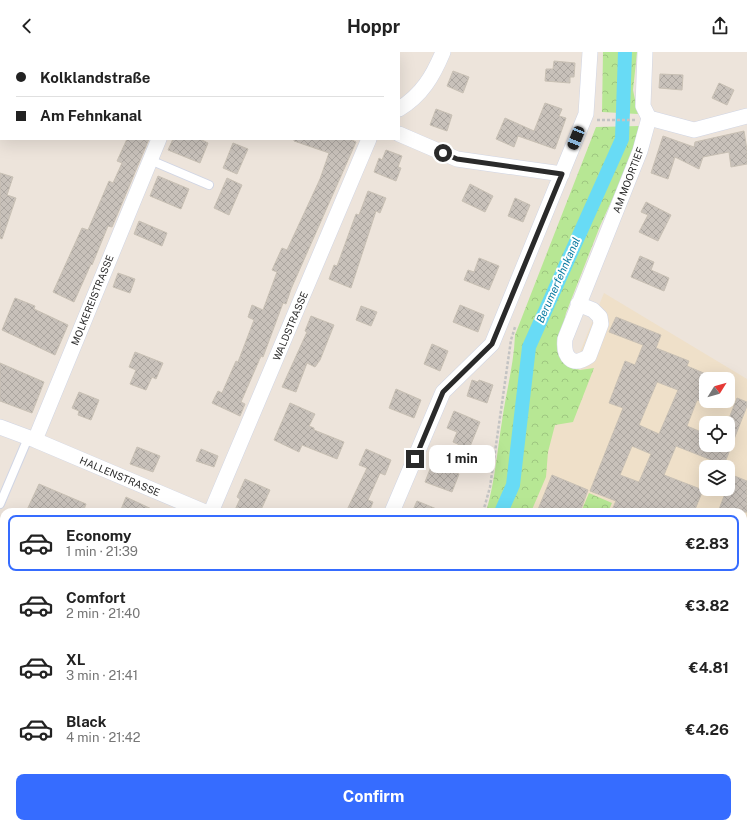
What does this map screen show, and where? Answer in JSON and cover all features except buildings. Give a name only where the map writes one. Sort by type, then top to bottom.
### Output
[{"type":"street","points":[[400,108],[412,101],[433,76],[443,52]]},
{"type":"street","points":[[394,508],[443,392],[492,344],[586,114],[590,52]]},
{"type":"street","points":[[646,52],[643,106],[644,119],[694,130],[747,116]]},
{"type":"street","name":"AM MOORTIEF","points":[[578,304],[640,151],[644,119]]},
{"type":"street","points":[[400,134],[457,159],[562,174]]},
{"type":"street","name":"MOLKEREISTRASSE","points":[[31,439],[158,140]]},
{"type":"street","name":"WALDSTRASSE","points":[[213,508],[369,140]]},
{"type":"street","name":"HALLENSTRASSE","points":[[0,427],[196,508]]},
{"type":"lane","points":[[150,160],[209,185]]},
{"type":"lane","points":[[0,504],[31,439]]},
{"type":"path","points":[[601,121],[644,119]]},
{"type":"path","points":[[483,508],[490,487],[511,340],[516,325]]},
{"type":"shaded area","points":[[604,293],[747,379],[747,508],[517,508]]},
{"type":"green space","points":[[603,52],[637,52],[633,90],[638,114],[602,112]]},
{"type":"green space","points":[[639,126],[633,154],[600,226],[566,313],[559,343],[568,366],[580,370],[594,368],[573,422],[555,425],[548,452],[546,477],[533,508],[487,508],[494,478],[513,357],[515,335],[596,127]]},
{"type":"green space","points":[[589,493],[612,503],[610,508],[583,508]]},
{"type":"waterway","name":"Berumerfehnkanal","points":[[503,508],[513,485],[529,347],[622,139],[625,52]]},
{"type":"route","points":[[415,459],[443,392],[492,344],[562,174],[457,159],[443,153]]}]
